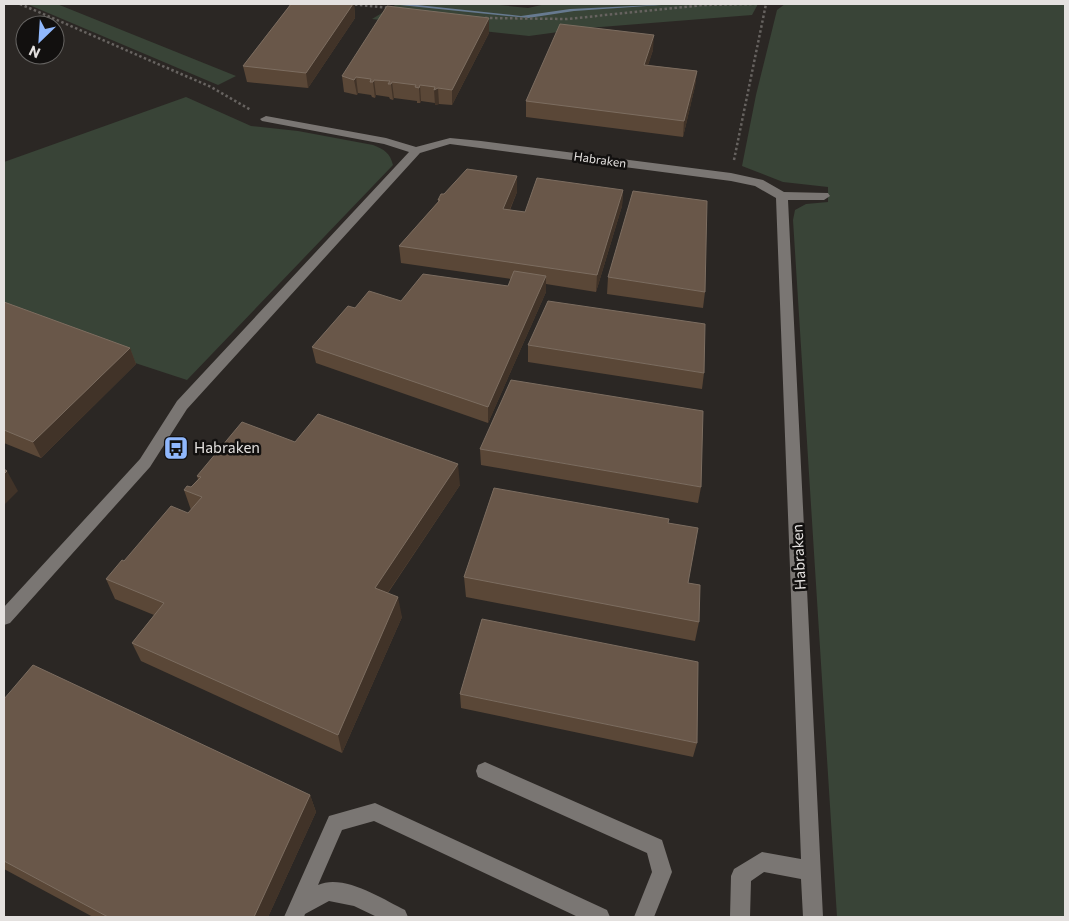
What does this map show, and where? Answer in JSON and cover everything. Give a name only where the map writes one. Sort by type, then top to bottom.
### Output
[{"type":"street","points":[[4,618],[145,463],[182,405],[416,151],[386,141],[266,119]]},
{"type":"street","name":"Habraken","points":[[416,151],[450,142],[473,143],[731,177],[759,183],[782,196],[824,196]]},
{"type":"street","name":"Habraken","points":[[782,196],[814,917]]},
{"type":"street","points":[[485,771],[654,847],[662,872],[644,917]]},
{"type":"street","points":[[296,912],[336,823],[375,812],[600,917]]},
{"type":"street","points":[[740,917],[740,876],[762,862],[812,871]]},
{"type":"street","points":[[296,912],[328,891],[356,896],[398,917]]},
{"type":"path","points":[[20,4],[211,87],[266,119]]},
{"type":"path","points":[[350,4],[398,9]]},
{"type":"path","points":[[485,18],[514,21],[586,18],[714,4],[750,6],[757,4]]},
{"type":"path","points":[[731,177],[766,4]]},
{"type":"green space","points":[[27,4],[57,4],[236,76],[218,85],[65,20],[65,15],[53,15]]},
{"type":"green space","points":[[397,4],[490,4],[528,8],[546,4],[758,4],[752,15],[588,28],[529,36],[372,19]]},
{"type":"green space","points":[[785,4],[1065,4],[1065,917],[837,917],[793,220],[795,210],[806,204],[828,202],[828,187],[783,182],[742,166],[756,95],[777,10]]},
{"type":"green space","points":[[186,97],[251,126],[298,131],[373,145],[386,152],[393,165],[187,380],[4,320],[4,162]]},
{"type":"water","points":[[390,4],[408,4],[521,16],[570,9],[676,4],[574,11],[528,18]]},
{"type":"building","points":[[291,4],[353,4],[306,73],[243,66]]},
{"type":"building","points":[[387,6],[489,18],[452,90],[438,88],[434,90],[435,87],[420,85],[419,88],[415,87],[416,85],[392,82],[388,84],[390,81],[374,80],[370,82],[371,79],[356,77],[354,80],[342,76]]},
{"type":"building","points":[[560,24],[654,35],[644,65],[697,71],[684,121],[526,101]]},
{"type":"building","points":[[467,169],[517,176],[503,209],[525,212],[537,178],[623,190],[597,275],[399,246],[440,200],[438,200],[441,194],[444,194]]},
{"type":"building","points":[[633,191],[707,201],[705,292],[608,277]]},
{"type":"building","points":[[514,271],[546,276],[488,407],[312,347],[348,306],[355,308],[369,291],[401,301],[423,274],[508,286]]},
{"type":"building","points":[[548,301],[705,324],[704,373],[528,345]]},
{"type":"building","points":[[4,302],[130,348],[33,442],[4,430]]},
{"type":"building","points":[[511,380],[703,411],[701,487],[480,449]]},
{"type":"building","points":[[318,414],[458,464],[375,588],[398,597],[338,735],[132,643],[164,603],[106,579],[171,506],[188,513],[202,497],[184,490],[187,486],[191,487],[201,477],[197,476],[242,422],[295,442]]},
{"type":"building","points":[[494,488],[669,519],[668,523],[698,528],[688,583],[700,585],[699,622],[464,577]]},
{"type":"building","points":[[482,619],[698,662],[697,743],[460,694]]},
{"type":"building","points":[[33,665],[310,795],[254,917],[108,917],[4,861],[4,699]]},
{"type":"place","name":"Habraken","points":[[176,448]]}]
